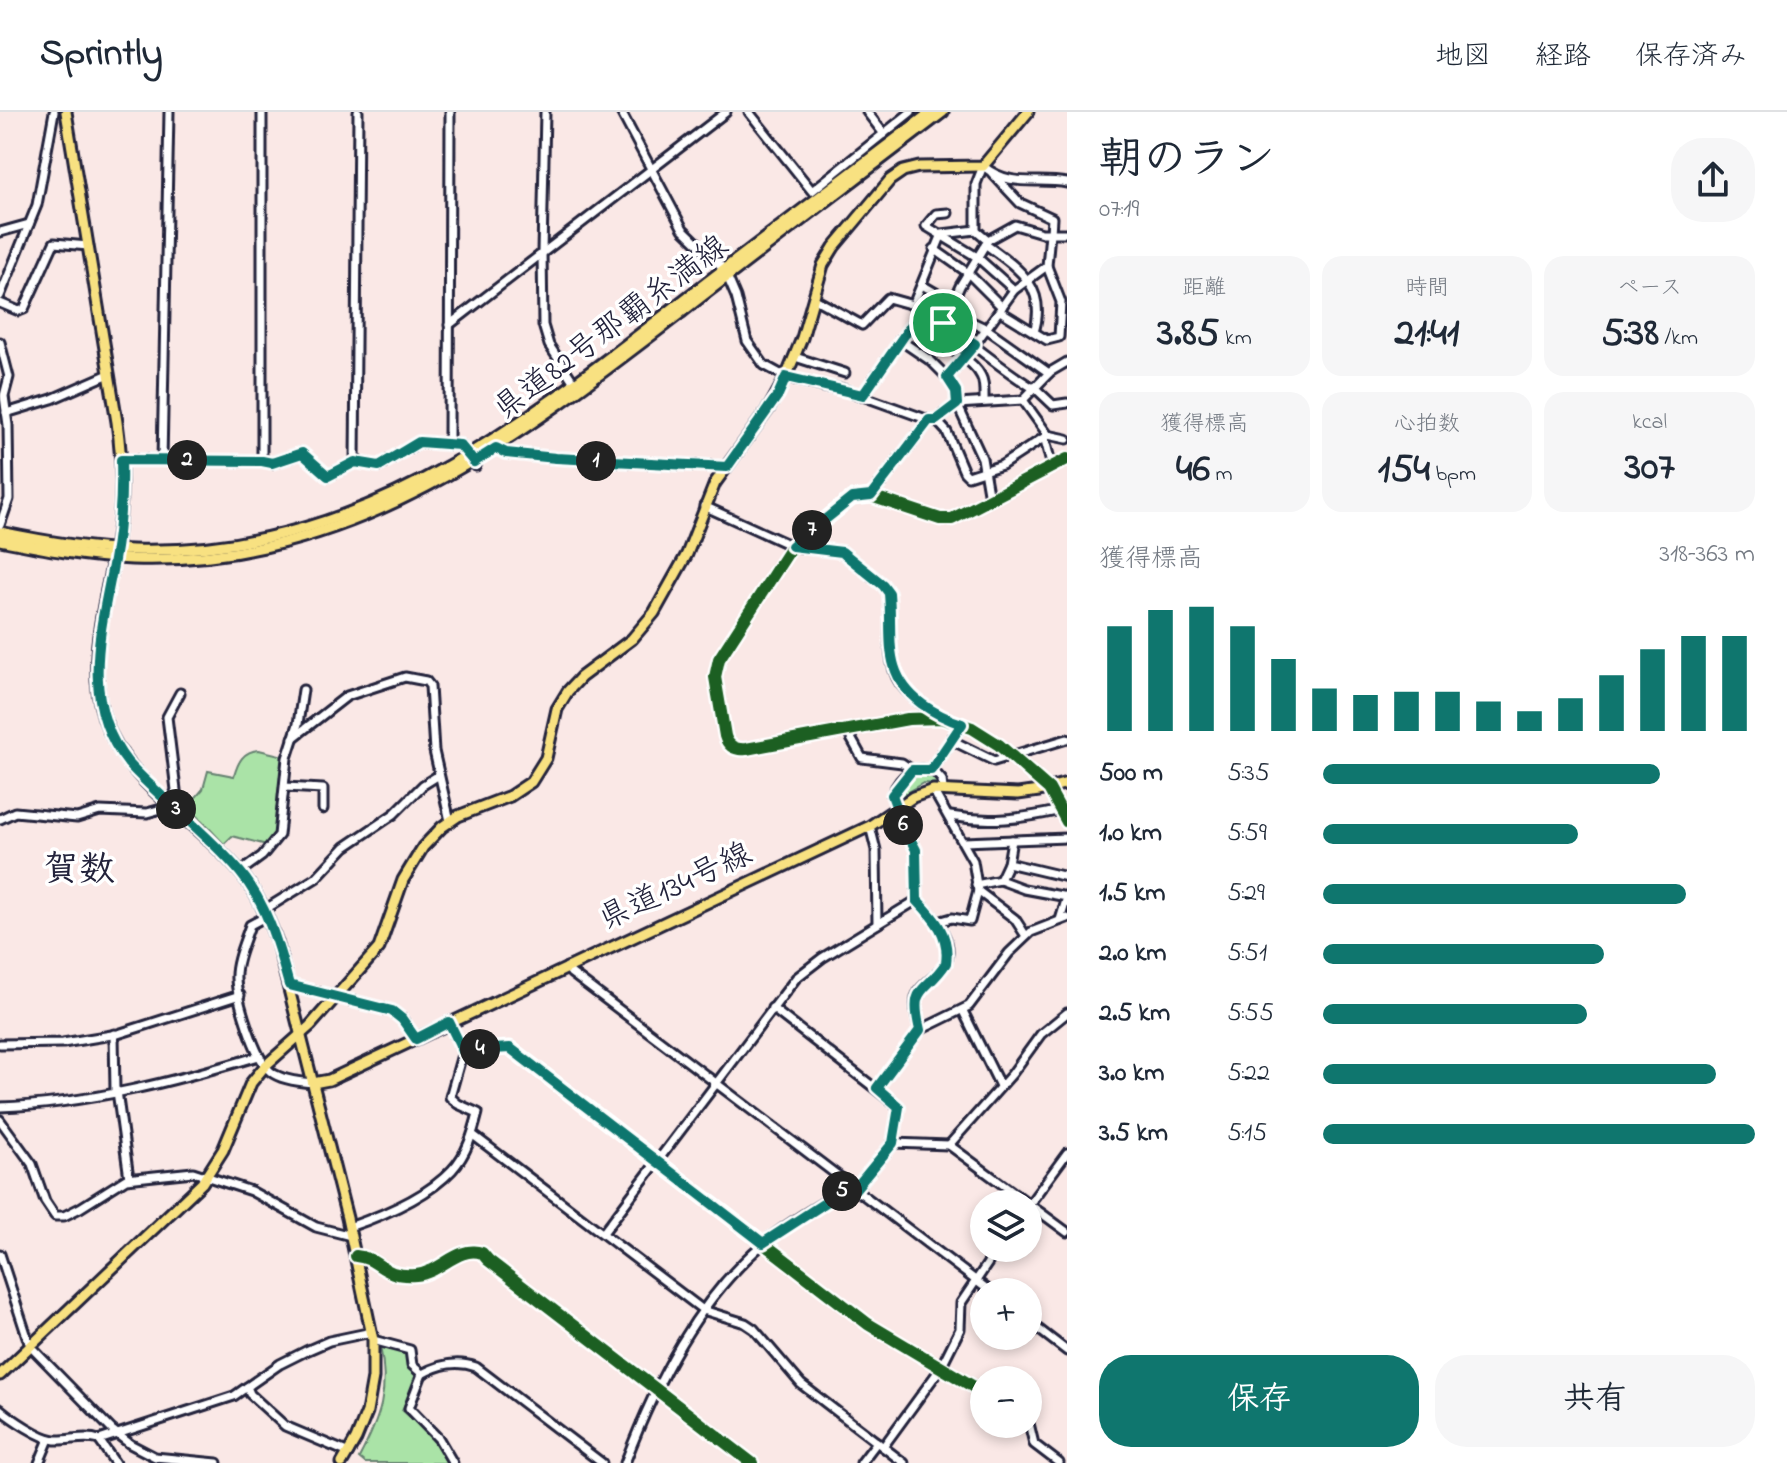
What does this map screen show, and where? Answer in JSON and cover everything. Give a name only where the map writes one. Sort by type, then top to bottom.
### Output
[{"type":"main road","points":[[66,112],[121,460],[121,510],[96,662],[101,708],[123,756],[240,872],[265,913],[289,985],[356,1256],[372,1336],[374,1369],[371,1396],[362,1426],[342,1463]]},
{"type":"main road","name":"県道82号那覇糸満線","points":[[0,540],[115,554],[209,547],[294,532],[342,517],[473,461],[579,390],[931,112]]},
{"type":"main road","name":"県道82号那覇糸満線","points":[[473,461],[943,112]]},
{"type":"main road","points":[[0,1375],[160,1226],[207,1177],[223,1150],[251,1083],[265,1066],[301,1035],[379,948],[407,872],[430,839],[450,821],[518,792],[537,776],[546,758],[554,719],[562,700],[581,677],[632,639],[648,621],[687,554],[704,506],[727,467],[778,395],[795,357],[827,256],[896,175],[911,168],[986,169],[1028,112]]},
{"type":"main road","name":"県道82号那覇糸満線","points":[[0,532],[115,554]]},
{"type":"main road","points":[[938,789],[1007,794],[1049,789],[1067,783]]},
{"type":"main road","name":"県道134号線","points":[[313,1083],[329,1080],[870,826],[913,797],[938,789]]},
{"type":"street","points":[[0,296],[39,200],[54,112]]},
{"type":"street","points":[[162,460],[169,112]]},
{"type":"street","points":[[262,112],[262,461]]},
{"type":"street","points":[[355,462],[358,112]]},
{"type":"street","points":[[449,443],[450,112]]},
{"type":"street","points":[[545,112],[542,252],[545,336],[575,384]]},
{"type":"street","points":[[621,112],[683,229],[726,273],[751,351],[764,365],[786,377],[863,395],[932,420],[947,432],[964,472],[973,476],[1047,438],[1067,439]]},
{"type":"street","points":[[449,325],[726,112]]},
{"type":"street","points":[[749,112],[812,191],[911,112]]},
{"type":"street","points":[[867,112],[884,134]]},
{"type":"street","points":[[986,169],[1022,183],[1067,183]]},
{"type":"street","points":[[986,169],[976,184],[976,230],[986,242],[1022,270],[1038,307],[1039,316],[1034,332]]},
{"type":"street","points":[[934,249],[968,273],[1001,309],[1047,340],[1059,337],[1064,302],[1047,266],[1052,218],[1020,203],[986,169]]},
{"type":"street","points":[[948,213],[936,214],[926,226],[977,257],[1014,290]]},
{"type":"street","points":[[0,232],[29,224]]},
{"type":"street","points":[[943,323],[986,242],[1015,225],[1050,233],[1067,233]]},
{"type":"street","points":[[942,234],[976,230]]},
{"type":"street","points":[[913,305],[942,234]]},
{"type":"street","points":[[0,303],[19,311],[24,309],[54,243],[88,246]]},
{"type":"street","points":[[947,377],[987,329],[1014,290],[1047,266]]},
{"type":"street","points":[[922,285],[968,320],[987,329],[1049,373]]},
{"type":"street","points":[[813,298],[862,325],[888,298],[913,305],[975,344],[1004,371],[1034,388],[1053,405],[1067,403]]},
{"type":"street","points":[[863,395],[921,311]]},
{"type":"street","points":[[911,328],[964,358],[982,377],[984,401]]},
{"type":"street","points":[[900,340],[931,361],[956,391],[957,404],[977,442],[986,471],[989,499]]},
{"type":"street","points":[[0,342],[9,373],[4,396],[9,499],[0,525]]},
{"type":"street","points":[[795,357],[845,373]]},
{"type":"street","points":[[871,496],[932,420],[957,404],[1023,400],[1049,373],[1067,362]]},
{"type":"street","points":[[4,417],[109,374]]},
{"type":"street","points":[[1023,400],[1047,438],[1052,467]]},
{"type":"street","points":[[121,460],[272,463],[302,453],[328,476],[355,462],[379,466],[419,442],[460,445],[473,461]]},
{"type":"street","points":[[496,448],[506,453],[556,458],[727,467]]},
{"type":"street","points":[[1067,459],[952,519],[940,519],[871,496],[852,498],[792,546],[716,666],[716,685],[725,736],[732,747],[741,750],[908,719],[941,718],[990,738],[1049,789],[1067,822]]},
{"type":"street","points":[[704,506],[792,546],[842,552],[886,589],[897,679],[914,698],[941,718]]},
{"type":"street","points":[[293,738],[347,696],[397,678],[420,678],[430,686],[433,740],[450,821]]},
{"type":"street","points":[[240,872],[276,840],[281,829],[287,758],[303,690]]},
{"type":"street","points":[[0,819],[15,812],[55,818],[77,818],[100,811],[147,813],[158,812],[170,804],[175,795],[176,782],[167,717],[180,693]]},
{"type":"street","points":[[931,770],[962,724]]},
{"type":"street","points":[[847,731],[862,758],[902,763],[912,770],[931,770],[939,775],[938,789],[973,861],[977,888],[970,921],[952,918],[938,922]]},
{"type":"street","points":[[951,740],[988,759],[999,761],[1009,755],[1067,739]]},
{"type":"street","points":[[912,770],[893,793],[896,808],[916,850],[917,900],[938,922],[947,943],[946,963],[918,992],[915,1000],[920,1030]]},
{"type":"street","points":[[313,1083],[274,1074],[259,1056],[236,978],[250,925],[316,878],[345,847],[394,814],[423,785],[439,775]]},
{"type":"street","points":[[285,787],[323,789],[323,809]]},
{"type":"street","points":[[950,816],[1001,821],[1061,810]]},
{"type":"street","points":[[870,826],[876,850],[877,924]]},
{"type":"street","points":[[964,842],[1067,838]]},
{"type":"street","points":[[1000,880],[1008,863],[1012,840]]},
{"type":"street","points":[[1008,863],[1067,877]]},
{"type":"street","points":[[877,1088],[920,1030],[963,1011],[1026,936],[1064,919],[1067,897],[1024,889],[1000,880],[977,888]]},
{"type":"street","points":[[977,888],[1015,919],[1026,936]]},
{"type":"street","points":[[603,1233],[796,978],[822,958],[917,900]]},
{"type":"street","points":[[567,967],[715,1084],[972,1278]]},
{"type":"street","points":[[289,985],[392,1011],[416,1039]]},
{"type":"street","points":[[0,1044],[63,1043],[114,1034],[240,995]]},
{"type":"street","points":[[625,1463],[657,1390],[703,1310],[730,1275],[763,1243],[853,1187],[893,1143],[899,1107],[772,1008]]},
{"type":"street","points":[[963,1011],[1000,1086]]},
{"type":"street","points":[[949,1145],[1041,1034],[1067,1013]]},
{"type":"street","points":[[0,1120],[32,1164],[45,1201],[55,1216],[64,1216],[80,1208],[129,1178],[193,1172],[251,1191],[316,1227],[350,1232],[407,1204],[452,1170],[473,1135],[478,1113],[450,1097],[463,1051],[449,1022]]},
{"type":"street","points":[[114,1034],[116,1091],[129,1178]]},
{"type":"street","points":[[463,1051],[510,1048],[868,1324],[970,1385]]},
{"type":"street","points":[[0,1107],[37,1106],[190,1077],[259,1056]]},
{"type":"street","points":[[473,1135],[703,1310],[732,1318],[754,1329],[801,1384],[904,1463]]},
{"type":"street","points":[[893,1143],[949,1145],[1009,1190]]},
{"type":"street","points":[[1040,1190],[1067,1153]]},
{"type":"street","points":[[1042,1214],[1067,1232]]},
{"type":"street","points":[[356,1256],[365,1257],[390,1274],[406,1275],[432,1270],[464,1253],[482,1253],[752,1463]]},
{"type":"street","points":[[0,1254],[30,1346],[118,1435],[155,1457],[217,1463]]},
{"type":"street","points":[[861,1463],[880,1445],[940,1369],[960,1329],[961,1303],[970,1288]]},
{"type":"street","points":[[1042,1332],[1067,1351]]},
{"type":"street","points":[[0,1409],[49,1439],[86,1437],[99,1440],[234,1396],[280,1364],[329,1341],[372,1336],[410,1350],[412,1365],[422,1374]]},
{"type":"street","points":[[453,1463],[439,1439],[409,1408],[422,1374],[448,1364],[476,1367],[602,1463]]},
{"type":"street","points":[[247,1387],[250,1394],[285,1426],[349,1453]]},
{"type":"street","points":[[1033,1438],[1034,1444],[1059,1463]]},
{"type":"street","points":[[39,1463],[49,1439]]},
{"type":"street","points":[[99,1440],[115,1463]]},
{"type":"street","points":[[1040,1463],[1047,1454]]},
{"type":"green space","points":[[259,750],[284,756],[277,832],[267,845],[232,836],[224,844],[191,809],[191,803],[203,789],[208,771],[234,776],[242,758]]},
{"type":"green space","points":[[920,772],[934,776],[938,784],[923,783],[897,798],[896,794],[906,779]]},
{"type":"green space","points":[[380,1346],[408,1353],[413,1371],[420,1375],[402,1410],[429,1434],[447,1463],[365,1463],[359,1458],[373,1430],[381,1404],[384,1377]]},
{"type":"cycle path","points":[[1067,459],[952,519],[940,519],[871,496],[852,498],[792,546],[719,659],[715,677],[725,736],[735,748],[746,749],[908,719],[941,718],[972,728],[999,745],[1049,789],[1067,822]]},
{"type":"cycle path","points":[[463,1051],[510,1048],[868,1324],[970,1385]]},
{"type":"cycle path","points":[[356,1256],[371,1260],[395,1274],[416,1275],[433,1270],[465,1253],[482,1253],[752,1463]]},
{"type":"district","name":"賀数","points":[[79,871]]},
{"type":"route","points":[[921,311],[943,323],[975,344],[947,377],[956,391],[957,404],[936,420],[929,420],[871,496],[852,498],[792,546],[842,552],[883,585],[889,593],[892,657],[897,679],[914,698],[941,718],[962,724],[931,770],[912,770],[892,795],[916,850],[917,900],[938,922],[947,943],[946,963],[918,992],[915,1000],[920,1030],[877,1088],[899,1107],[893,1143],[855,1189],[851,1186],[763,1243],[510,1048],[463,1051],[449,1022],[416,1039],[392,1011],[289,985],[264,910],[240,872],[128,763],[104,719],[97,689],[96,662],[119,529],[121,460],[272,463],[302,453],[328,476],[355,462],[379,466],[419,442],[460,445],[474,462],[496,448],[506,453],[556,458],[727,467],[778,395],[786,377],[863,395],[921,311]]}]
